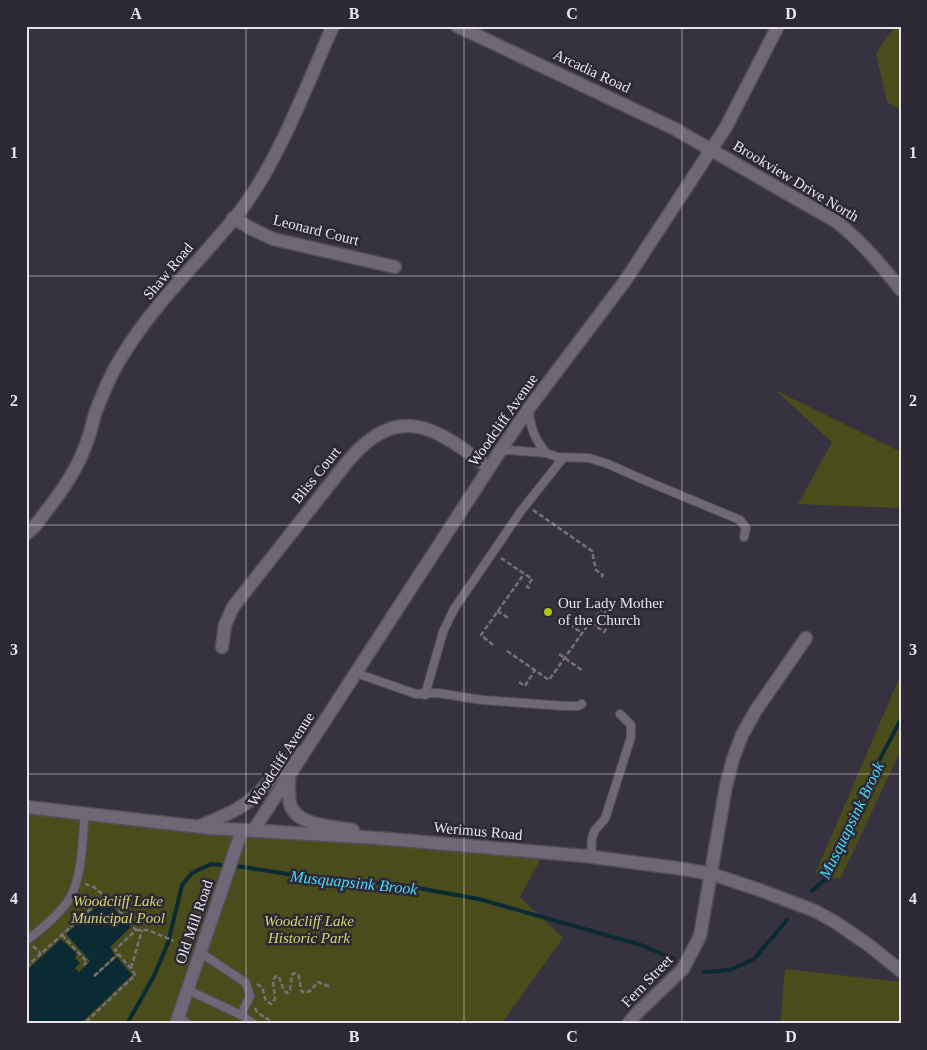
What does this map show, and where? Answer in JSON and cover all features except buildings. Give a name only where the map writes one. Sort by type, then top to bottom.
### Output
[{"type":"street","name":"Shaw Road","points":[[26,534],[34,527],[75,471],[86,446],[107,383],[123,354],[141,327],[244,206],[262,179],[279,146],[333,26]]},
{"type":"street","name":"Arcadia Road","points":[[457,26],[664,124],[712,149]]},
{"type":"street","name":"Woodcliff Avenue","points":[[248,831],[289,776],[529,408],[624,281],[712,149],[726,127],[778,26]]},
{"type":"street","name":"Brookview Drive North","points":[[712,149],[837,222],[875,256],[901,290]]},
{"type":"street","name":"Leonard Court","points":[[233,218],[273,239],[395,267]]},
{"type":"street","name":"Bliss Court","points":[[222,647],[225,624],[233,607],[348,461],[360,447],[375,435],[388,429],[403,426],[428,429],[454,441],[489,468]]},
{"type":"street","name":"Fern Street","points":[[628,1024],[683,969],[692,954],[700,936],[726,786],[733,759],[742,735],[756,710],[806,638]]},
{"type":"street","points":[[199,827],[238,808],[254,797],[281,766],[293,756],[306,750]]},
{"type":"street","points":[[289,776],[288,792],[291,806],[298,816],[309,822],[352,830],[377,838]]},
{"type":"street","name":"Werimus Road","points":[[26,807],[199,827],[377,838],[591,857],[712,874],[815,911],[870,946],[901,971]]},
{"type":"street","name":"Old Mill Road","points":[[181,1022],[188,990],[233,857],[248,831]]},
{"type":"lane","points":[[529,408],[533,433],[546,453]]},
{"type":"lane","points":[[500,452],[507,450],[546,453],[563,458],[589,458],[608,464],[651,484],[740,520],[746,528],[744,537]]},
{"type":"lane","points":[[425,695],[443,632],[454,609],[526,505],[563,458]]},
{"type":"lane","points":[[356,673],[409,692],[425,695],[438,692],[497,701],[565,706],[578,706],[582,704]]},
{"type":"lane","points":[[591,857],[592,838],[595,830],[605,819],[631,737],[630,725],[620,714]]},
{"type":"lane","points":[[26,941],[63,907],[72,895],[79,865],[85,814]]},
{"type":"lane","points":[[200,953],[246,983],[250,996],[241,1015]]},
{"type":"lane","points":[[188,990],[241,1015],[254,1024]]},
{"type":"path","points":[[526,505],[592,551],[596,570],[602,574],[602,578]]},
{"type":"path","points":[[501,558],[532,580],[527,587],[531,589]]},
{"type":"path","points":[[493,645],[481,636],[524,574]]},
{"type":"path","points":[[585,618],[604,632],[614,617],[598,607]]},
{"type":"path","points":[[506,651],[549,680],[582,633],[602,610]]},
{"type":"path","points":[[497,611],[510,619]]},
{"type":"path","points":[[563,620],[582,633]]},
{"type":"path","points":[[558,654],[583,671]]},
{"type":"path","points":[[519,682],[525,686],[535,670]]},
{"type":"path","points":[[75,884],[94,887],[104,896],[106,894],[136,930]]},
{"type":"path","points":[[26,967],[104,896]]},
{"type":"path","points":[[84,1024],[134,977],[135,973],[115,950],[136,930],[148,930],[174,941]]},
{"type":"path","points":[[131,968],[142,930]]},
{"type":"path","points":[[62,935],[87,962],[84,964]]},
{"type":"path","points":[[94,976],[118,954]]},
{"type":"path","points":[[253,986],[256,984],[260,985],[266,1001],[271,1004],[275,999],[273,981],[276,976],[279,977],[284,991],[287,993],[290,990],[294,973],[298,975],[300,990],[304,993],[310,991],[318,982],[331,987]]},
{"type":"green space","points":[[895,26],[901,26],[901,110],[887,102],[876,53]]},
{"type":"green space","points":[[775,390],[901,452],[901,508],[798,504],[832,442]]},
{"type":"green space","points":[[901,674],[901,750],[840,879],[815,874]]},
{"type":"green space","name":"Woodcliff Lake Historic Park","points":[[26,807],[544,853],[520,897],[563,938],[501,1024],[26,1024]]},
{"type":"green space","points":[[785,969],[901,982],[901,1024],[780,1024]]},
{"type":"water","points":[[105,899],[131,927],[110,947],[115,955],[93,977],[117,957],[132,975],[80,1024],[26,1024],[26,971],[61,939],[77,954],[75,958],[80,963],[75,968],[79,972],[90,961],[66,934]]},
{"type":"waterway","name":"Musquapsink Brook","points":[[812,891],[826,878],[870,778],[901,719]]},
{"type":"waterway","name":"Musquapsink Brook","points":[[127,1024],[154,976],[168,943],[182,885],[192,873],[211,864],[326,880],[395,884],[479,899],[641,945],[674,959]]},
{"type":"waterway","name":"Musquapsink Brook","points":[[704,972],[730,970],[754,959],[787,920]]},
{"type":"place","name":"Our Lady Mother of the Church","points":[[548,612]]},
{"type":"park label","name":"Woodcliff Lake Municipal Pool","points":[[118,910]]}]
